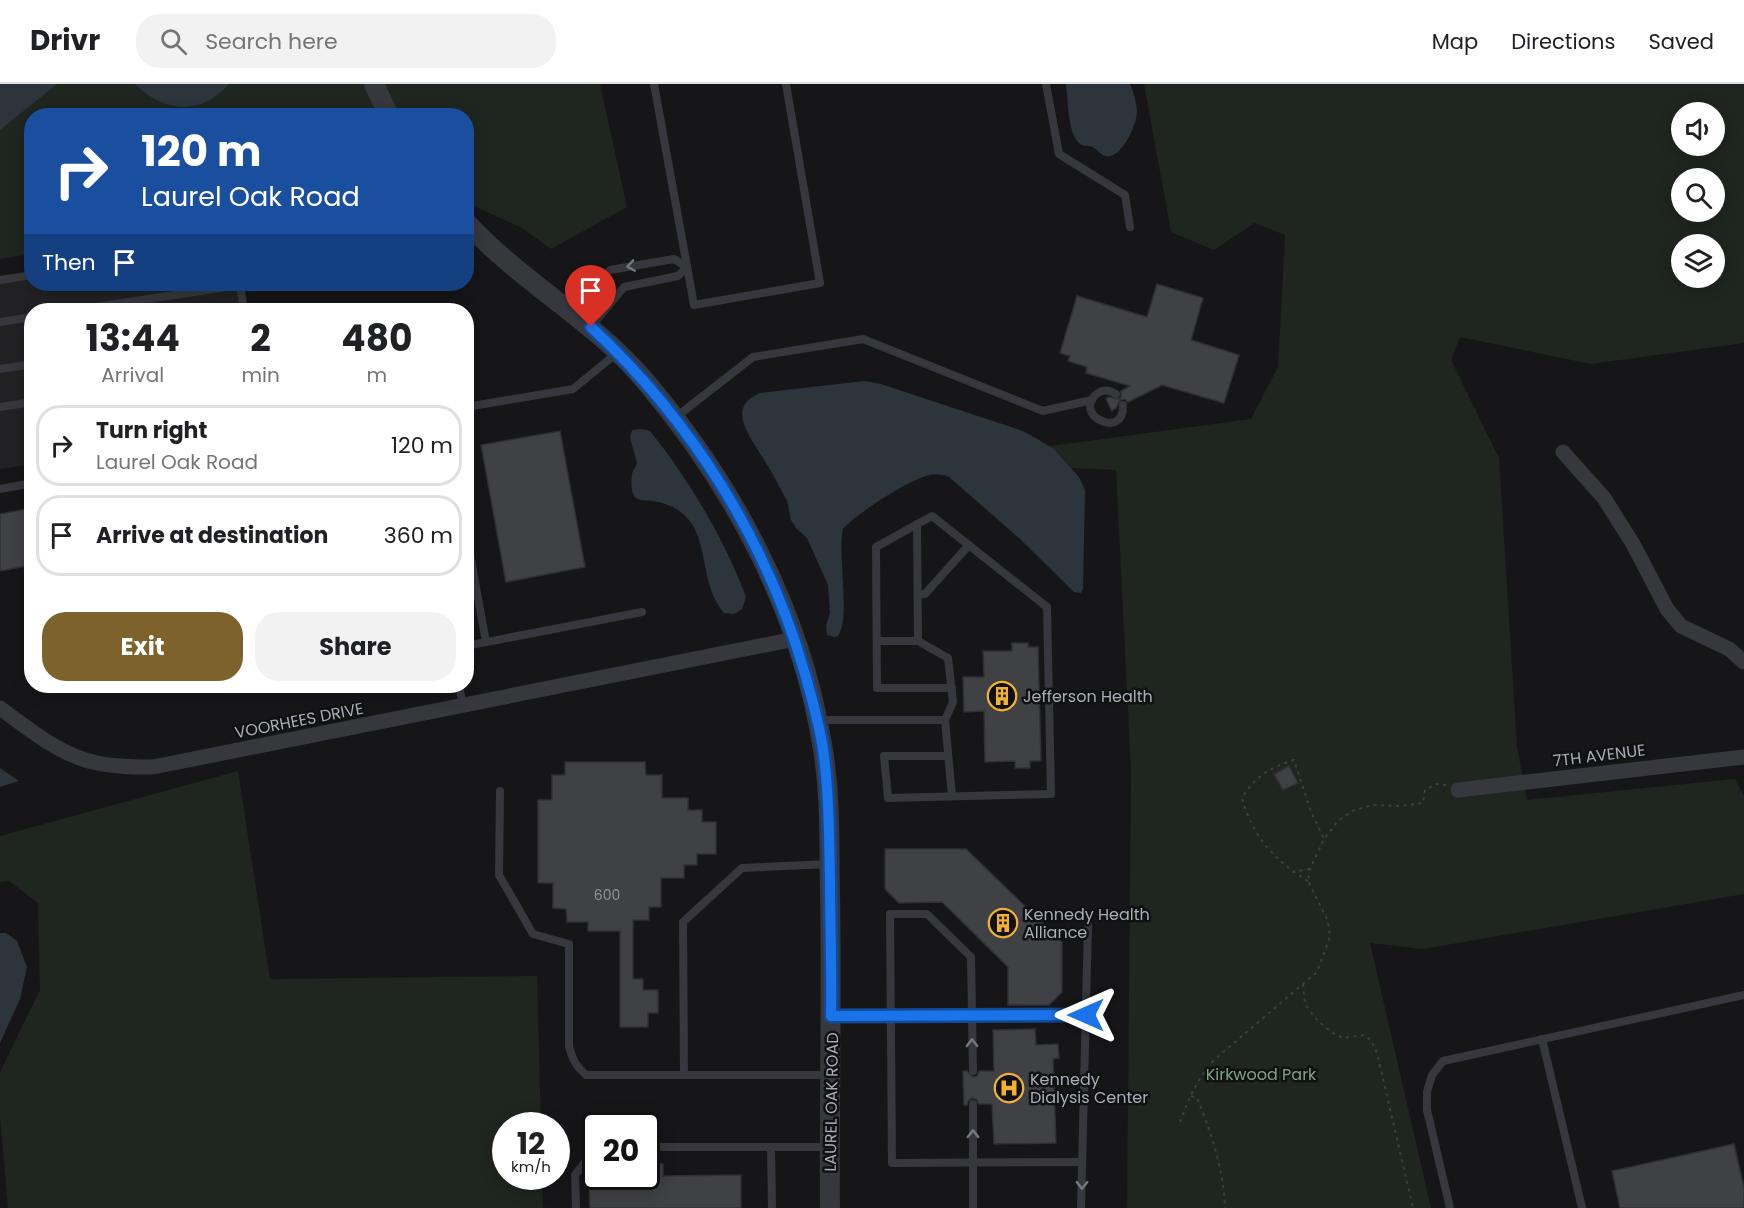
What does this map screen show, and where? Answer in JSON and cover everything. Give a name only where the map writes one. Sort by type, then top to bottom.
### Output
[{"type":"street","points":[[374,84],[385,108]]},
{"type":"street","name":"LAUREL OAK ROAD","points":[[474,230],[520,273],[591,327],[618,352],[645,380],[675,418],[706,460],[734,504],[766,567],[795,639],[818,720],[828,790],[831,1016],[830,1208]]},
{"type":"street","points":[[1563,453],[1604,498],[1633,544],[1667,609],[1681,626],[1729,649],[1744,662]]},
{"type":"street","name":"VOORHEES DRIVE","points":[[0,708],[43,739],[75,756],[96,763],[153,767],[795,639]]},
{"type":"street","name":"7TH AVENUE","points":[[1458,790],[1744,757]]},
{"type":"lane","points":[[654,84],[694,305],[820,283],[786,84]]},
{"type":"lane","points":[[1046,84],[1059,154],[1125,195],[1130,227]]},
{"type":"lane","points":[[570,311],[610,270],[674,259],[687,267]]},
{"type":"lane","points":[[591,327],[624,287],[678,276],[687,267]]},
{"type":"lane","points":[[0,280],[24,276]]},
{"type":"lane","points":[[120,303],[196,291]]},
{"type":"lane","points":[[0,322],[24,318]]},
{"type":"lane","points":[[675,418],[753,357],[863,339],[1043,411],[1092,400]]},
{"type":"lane","points":[[474,406],[573,389],[618,352]]},
{"type":"lane","points":[[0,369],[24,365]]},
{"type":"lane","points":[[1116,394],[1112,391],[1096,394],[1092,400],[1093,416],[1099,421],[1114,422],[1120,417],[1123,405]]},
{"type":"lane","points":[[0,407],[24,403]]},
{"type":"lane","points":[[0,489],[24,484]]},
{"type":"lane","points":[[948,756],[884,756],[888,798],[1051,794],[1047,607],[932,516],[876,547],[877,688],[952,688]]},
{"type":"lane","points":[[917,524],[918,641]]},
{"type":"lane","points":[[918,595],[925,594],[969,545]]},
{"type":"lane","points":[[474,576],[486,642]]},
{"type":"lane","points":[[474,644],[642,612]]},
{"type":"lane","points":[[877,641],[918,641],[948,658],[953,702],[945,720],[952,796]]},
{"type":"lane","points":[[460,693],[463,706]]},
{"type":"lane","points":[[818,720],[945,720]]},
{"type":"lane","points":[[501,791],[499,875],[533,934],[569,944],[569,1046],[572,1057],[586,1075],[831,1076]]},
{"type":"lane","points":[[684,1075],[682,922],[742,868],[830,864]]},
{"type":"lane","points":[[973,1071],[971,957],[927,914],[890,914],[892,1163],[1082,1162]]},
{"type":"lane","points":[[1081,1208],[1088,925]]},
{"type":"lane","points":[[1450,1208],[1427,1110],[1427,1092],[1432,1075],[1443,1061],[1744,994]]},
{"type":"lane","points":[[831,1016],[1086,1015]]},
{"type":"lane","points":[[1542,1039],[1582,1208]]},
{"type":"lane","points":[[973,1104],[973,1208]]},
{"type":"lane","points":[[771,1146],[772,1208]]},
{"type":"lane","points":[[660,1148],[830,1147]]},
{"type":"lane","points":[[576,1208],[575,1175],[582,1166]]},
{"type":"path","points":[[1180,1122],[1200,1076],[1214,1060],[1317,972],[1330,937],[1328,921],[1308,881],[1292,872],[1257,835],[1246,814],[1242,798],[1250,785],[1277,765],[1294,760],[1311,812],[1324,839]]},
{"type":"path","points":[[1308,881],[1310,869],[1324,839],[1338,820],[1352,810],[1372,805],[1400,806],[1423,803],[1425,790],[1436,784],[1458,790]]},
{"type":"path","points":[[1292,872],[1310,869]]},
{"type":"path","points":[[1303,984],[1305,1004],[1314,1017],[1330,1032],[1343,1038],[1363,1035],[1371,1040],[1377,1053],[1413,1208]]},
{"type":"path","points":[[1190,1096],[1197,1098],[1202,1110],[1224,1182],[1224,1208]]},
{"type":"shaded area","points":[[0,84],[57,84],[27,108],[24,108],[24,111],[0,130]]},
{"type":"shaded area","points":[[135,84],[229,84],[207,102],[182,107],[158,101]]},
{"type":"shaded area","points":[[1066,84],[1130,84],[1137,111],[1136,117],[1127,140],[1117,152],[1111,156],[1105,156],[1092,147],[1078,142],[1070,123]]},
{"type":"shaded area","points":[[24,276],[24,291],[241,291],[243,303],[24,303],[24,465],[0,469],[0,280]]},
{"type":"shaded area","points":[[864,381],[881,384],[1023,431],[1053,448],[1079,477],[1085,490],[1083,588],[1081,593],[1074,592],[1019,538],[949,477],[929,475],[917,479],[882,499],[843,529],[842,627],[838,636],[827,635],[826,626],[830,613],[828,585],[807,538],[791,520],[787,501],[746,430],[742,413],[750,399],[760,393]]},
{"type":"shaded area","points":[[632,430],[650,431],[664,449],[692,489],[716,532],[746,597],[742,609],[734,614],[724,613],[716,602],[700,541],[689,520],[668,505],[639,500],[635,497],[632,477],[637,463],[630,438]]},
{"type":"shaded area","points":[[0,768],[19,781],[0,787]]},
{"type":"shaded area","points":[[0,933],[6,933],[17,941],[27,967],[20,999],[0,1043]]},
{"type":"green space","points":[[0,84],[600,84],[627,207],[551,249],[522,228],[474,206],[474,108],[24,108],[24,255],[0,259]]},
{"type":"green space","name":"Kirkwood Park","points":[[1144,84],[1744,84],[1744,343],[1591,364],[1460,337],[1451,360],[1499,458],[1517,747],[1527,800],[1735,779],[1744,796],[1744,894],[1423,949],[1370,943],[1431,1208],[1127,1208],[1131,771],[1116,470],[1071,468],[1051,446],[1251,419],[1278,367],[1285,235],[1255,223],[1214,250],[1171,232]]},
{"type":"green space","points":[[238,771],[270,979],[537,976],[541,1112],[492,1112],[492,1190],[542,1190],[543,1208],[8,1208],[0,1116],[0,1072],[40,990],[38,903],[9,881],[0,882],[0,836]]},
{"type":"building","points":[[1157,284],[1203,298],[1191,340],[1239,355],[1224,403],[1162,385],[1128,402],[1125,399],[1120,400],[1112,411],[1106,399],[1109,397],[1118,399],[1121,397],[1121,391],[1130,386],[1086,373],[1087,367],[1068,361],[1070,356],[1060,353],[1077,296],[1147,317]]},
{"type":"building","points":[[560,431],[585,567],[506,582],[481,445]]},
{"type":"building","points":[[24,510],[24,566],[0,571],[0,514]]},
{"type":"building","name":"Jefferson Health","points":[[1012,643],[1028,643],[1028,647],[1038,647],[1041,761],[1030,761],[1030,768],[1015,768],[1015,761],[985,762],[984,711],[964,712],[963,677],[984,677],[983,651],[1012,651]]},
{"type":"building","points":[[565,762],[645,762],[646,775],[662,775],[662,798],[688,798],[688,810],[702,810],[702,822],[716,822],[716,854],[697,854],[697,865],[684,865],[684,878],[661,878],[661,907],[649,907],[649,920],[633,920],[633,979],[643,979],[643,990],[658,990],[658,1013],[648,1013],[648,1027],[620,1027],[620,931],[588,931],[588,922],[567,922],[566,909],[553,908],[553,883],[538,883],[538,800],[552,800],[552,775],[565,775]]},
{"type":"building","points":[[1289,766],[1298,783],[1283,790],[1274,774]]},
{"type":"building","name":"Kennedy Health Alliance","points":[[885,849],[966,849],[1062,942],[1062,992],[1049,1005],[1008,1005],[1008,967],[942,902],[899,903],[885,889]]},
{"type":"building","name":"Kennedy Dialysis Center","points":[[1035,1029],[1036,1045],[1058,1044],[1059,1058],[1053,1059],[1056,1143],[994,1144],[992,1104],[979,1104],[976,1099],[972,1098],[967,1105],[964,1105],[963,1071],[967,1071],[973,1077],[977,1076],[979,1071],[994,1071],[993,1030]]},
{"type":"building","points":[[1734,1144],[1744,1188],[1744,1208],[1620,1208],[1612,1171]]},
{"type":"building","points":[[660,1164],[663,1164],[663,1176],[741,1175],[741,1208],[590,1208],[589,1190],[660,1190]]},
{"type":"place","name":"Jefferson Health","points":[[1002,696]]},
{"type":"place","name":"Kennedy Health Alliance","points":[[1003,923]]},
{"type":"place","name":"Kennedy Dialysis Center","points":[[1009,1088]]},
{"type":"route","points":[[591,327],[645,380],[706,460],[734,504],[762,558],[795,639],[818,720],[828,790],[831,1016],[1086,1015]]}]
